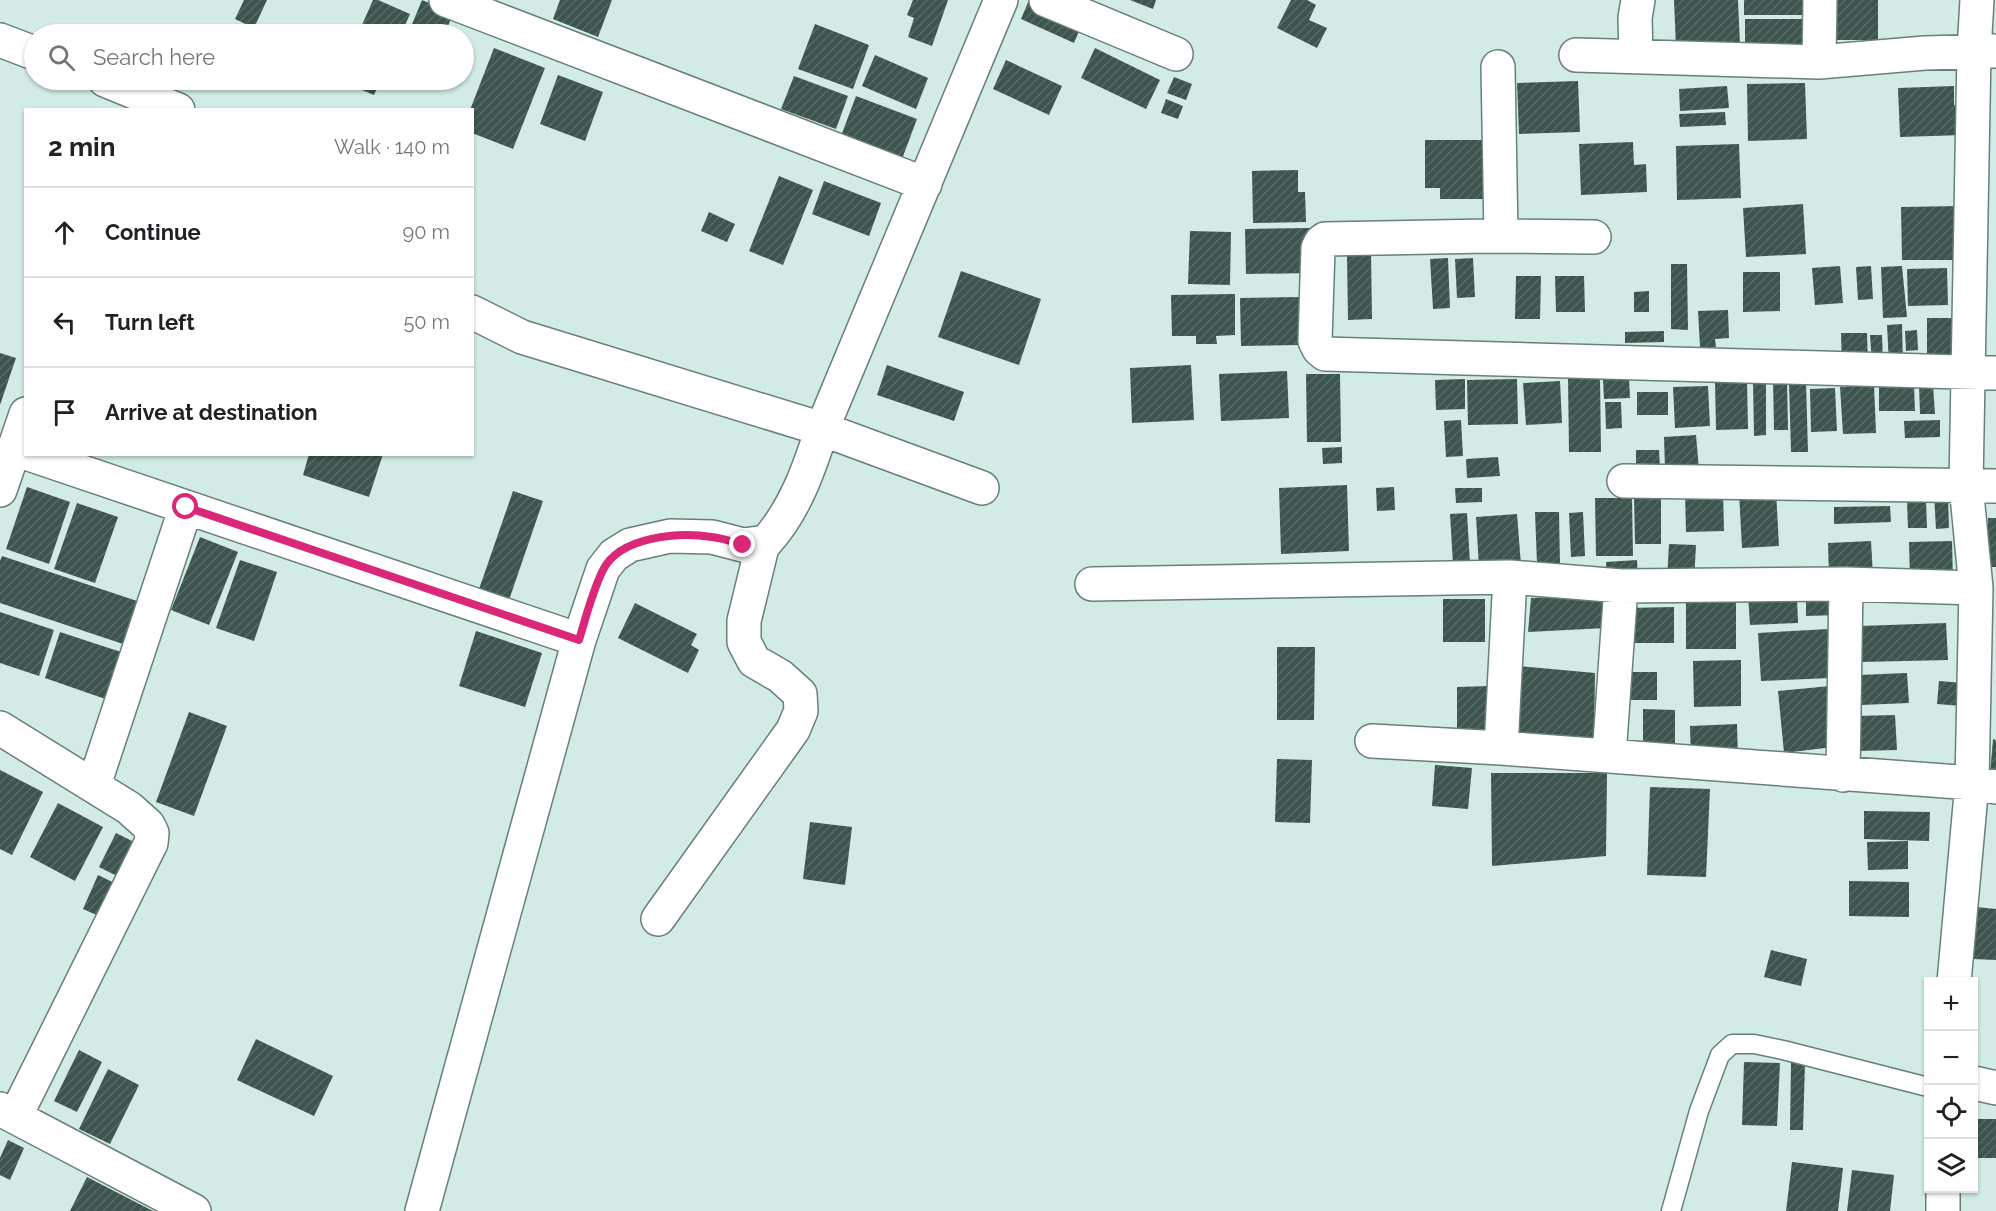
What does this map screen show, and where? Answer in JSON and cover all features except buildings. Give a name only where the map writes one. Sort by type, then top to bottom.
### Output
[{"type":"street","points":[[446,0],[925,184]]},
{"type":"street","points":[[422,1211],[579,640],[603,569],[614,555],[630,545],[670,536],[712,537],[743,545],[766,543],[779,528],[806,478],[822,429],[1001,0]]},
{"type":"street","points":[[1046,0],[1176,54]]},
{"type":"street","points":[[1636,56],[1635,18],[1638,0]]},
{"type":"street","points":[[1819,62],[1820,0]]},
{"type":"street","points":[[1955,977],[1984,785],[1976,588],[1981,486],[1985,51],[1977,0]]},
{"type":"street","points":[[0,40],[24,49]]},
{"type":"street","points":[[1576,55],[1819,62],[1985,51]]},
{"type":"street","points":[[1498,68],[1501,236]]},
{"type":"street","points":[[129,90],[173,108]]},
{"type":"street","points":[[1594,237],[1325,239],[1318,248],[1315,341],[1325,354],[1337,355],[1982,373]]},
{"type":"street","points":[[474,313],[522,338],[822,429],[982,488]]},
{"type":"street","points":[[0,490],[17,450],[24,422]]},
{"type":"street","points":[[35,456],[579,640]]},
{"type":"street","points":[[1624,481],[1981,486]]},
{"type":"street","points":[[94,785],[186,507]]},
{"type":"street","points":[[658,919],[793,730],[801,711],[800,694],[780,676],[754,661],[744,642],[744,621],[763,543]]},
{"type":"street","points":[[1092,584],[1510,577],[1621,586],[1846,584],[1976,588]]},
{"type":"street","points":[[1501,748],[1510,577]]},
{"type":"street","points":[[1843,775],[1846,584]]},
{"type":"street","points":[[1610,756],[1621,586]]},
{"type":"street","points":[[0,728],[129,808],[148,825],[152,833],[151,843],[8,1113],[194,1211]]},
{"type":"street","points":[[1372,741],[1501,748],[1984,785]]},
{"type":"street","points":[[1978,1084],[1996,1088]]},
{"type":"street","points":[[1943,1193],[1943,1211]]},
{"type":"lane","points":[[1671,1211],[1699,1111],[1720,1055],[1732,1044],[1754,1044],[1783,1050],[1924,1086]]},
{"type":"route","points":[[186,507],[579,640],[603,569],[614,555],[630,545],[670,536],[712,537],[743,545]]}]
